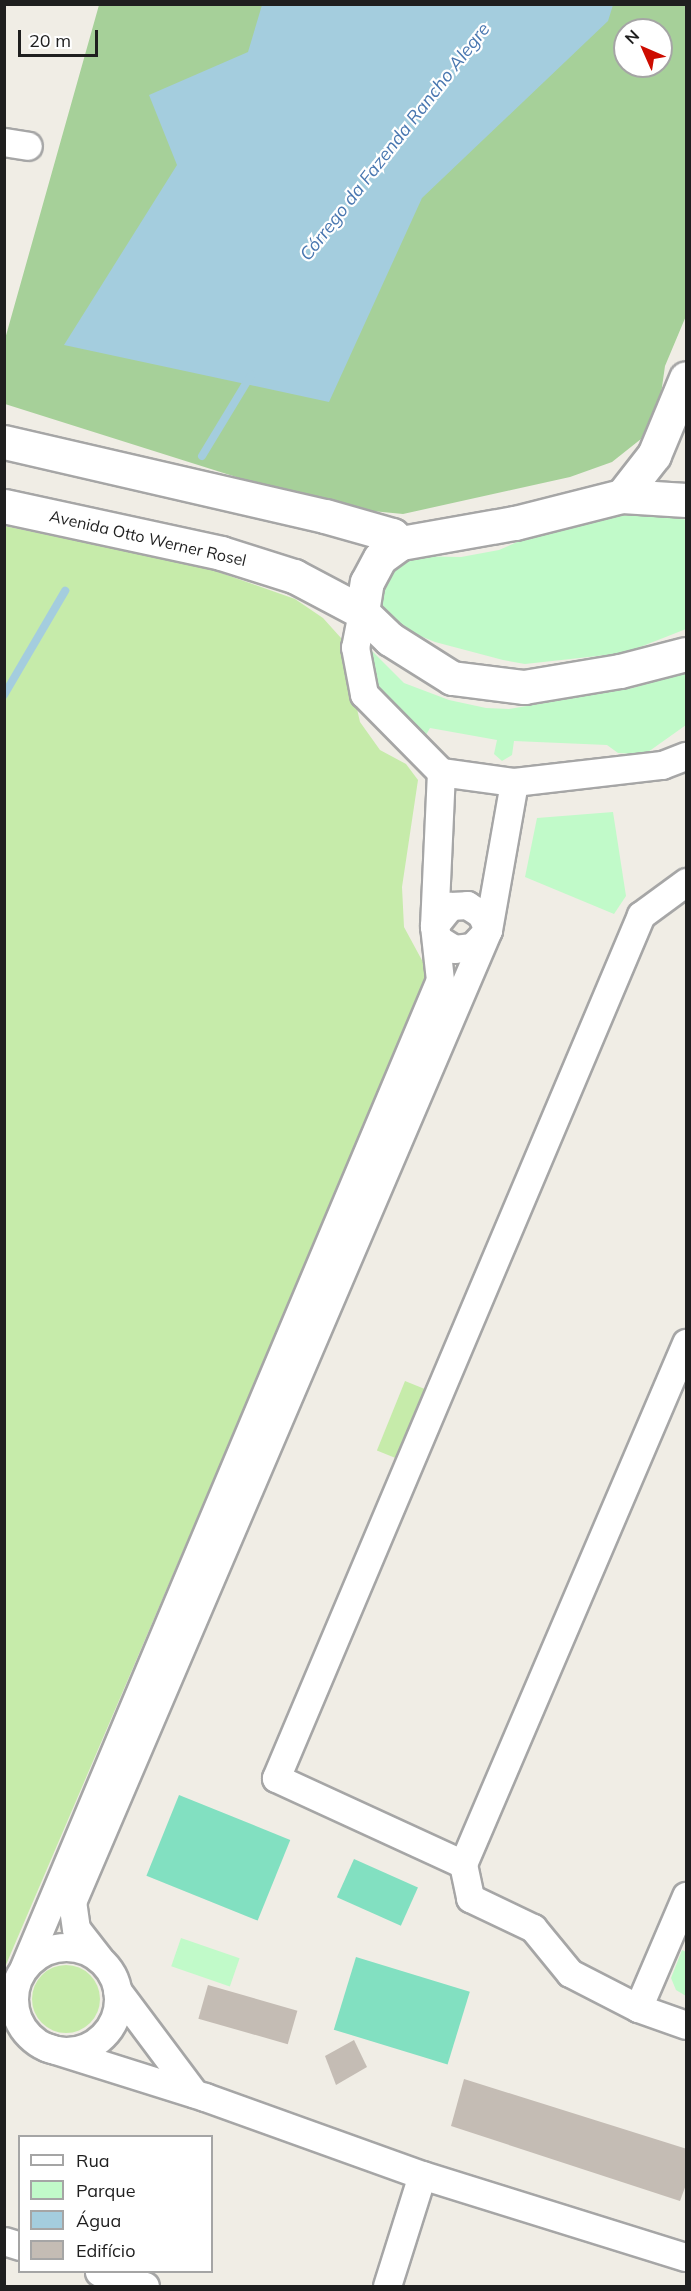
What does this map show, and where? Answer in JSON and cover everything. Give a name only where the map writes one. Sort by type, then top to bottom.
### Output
[{"type":"street","points":[[622,496],[654,455],[687,378]]},
{"type":"street","points":[[4,442],[314,513],[392,535],[401,543]]},
{"type":"street","points":[[686,761],[514,782],[441,772],[364,694],[355,647],[367,582],[375,566],[401,543],[515,523],[622,496],[687,500]]},
{"type":"street","name":"Avenida Otto Werner Rosel","points":[[4,506],[221,553],[294,576],[362,612],[390,639],[423,663],[452,678],[483,684],[524,687],[564,681],[687,654]]},
{"type":"street","points":[[441,772],[434,926],[440,980],[16,1983],[11,2023],[46,2047],[194,2093],[422,2175],[687,2257]]},
{"type":"street","points":[[194,2093],[117,1990],[99,1958],[76,1929],[72,1902],[488,930],[514,782]]},
{"type":"street","points":[[463,1864],[276,1778],[641,915],[687,882]]},
{"type":"street","points":[[434,926],[438,939],[454,949],[472,947],[488,930]]},
{"type":"street","points":[[687,1343],[463,1864],[470,1898],[533,1928],[570,1973],[638,2008],[687,2025]]},
{"type":"street","points":[[638,2008],[687,1896]]},
{"type":"street","points":[[24,1967],[51,1948],[76,1948],[99,1958]]},
{"type":"street","points":[[46,2047],[61,2051],[92,2044],[113,2021],[117,1990]]},
{"type":"street","points":[[387,2286],[422,2175]]},
{"type":"street","points":[[105,2273],[145,2286]]},
{"type":"green space","points":[[99,5],[686,5],[686,316],[665,366],[660,401],[641,439],[612,462],[570,477],[403,514],[331,507],[5,404],[5,339]]},
{"type":"green space","points":[[664,513],[686,520],[686,629],[625,653],[525,664],[503,660],[435,642],[408,631],[387,617],[374,598],[400,556],[461,557],[499,550],[538,533],[596,517]]},
{"type":"green space","points":[[5,526],[207,568],[295,599],[323,618],[341,638],[360,722],[380,750],[406,764],[418,780],[402,887],[404,927],[424,964],[425,985],[5,1967]]},
{"type":"green space","points":[[370,649],[404,683],[449,700],[486,708],[509,709],[633,688],[686,671],[686,725],[648,752],[618,753],[607,745],[514,741],[512,755],[502,761],[494,754],[497,740],[430,728],[423,740],[370,695],[366,652]]},
{"type":"green space","points":[[613,812],[626,896],[614,914],[525,877],[537,818]]},
{"type":"green space","points":[[405,1381],[427,1390],[399,1460],[377,1451]]},
{"type":"green space","points":[[179,1795],[290,1840],[258,1921],[146,1876]]},
{"type":"green space","points":[[354,1859],[418,1887],[401,1926],[337,1897]]},
{"type":"green space","points":[[181,1938],[240,1958],[230,1987],[171,1966]]},
{"type":"green space","points":[[682,1950],[686,1952],[686,1996],[676,1990],[671,1978]]},
{"type":"green space","points":[[356,1957],[470,1992],[448,2064],[334,2030]]},
{"type":"green space","points":[[66,1965],[79,1968],[90,1975],[97,1986],[100,1999],[97,2012],[90,2023],[79,2030],[66,2033],[53,2030],[42,2023],[35,2012],[32,1999],[35,1986],[42,1975],[53,1968]]},
{"type":"water","points":[[262,5],[613,5],[608,21],[422,198],[329,402],[64,345],[177,165],[149,95],[248,52]]},
{"type":"building","points":[[208,1985],[297,2011],[288,2044],[198,2019]]},
{"type":"building","points":[[354,2040],[367,2067],[336,2085],[325,2056]]},
{"type":"building","points":[[464,2079],[687,2149],[687,2182],[680,2201],[451,2126]]},
{"type":"waterway","name":"Córrego da Fazenda Rancho Alegre","points":[[202,456],[251,375]]},
{"type":"waterway","name":"Córrego da Fazenda Rancho Alegre","points":[[4,695],[65,591]]}]
